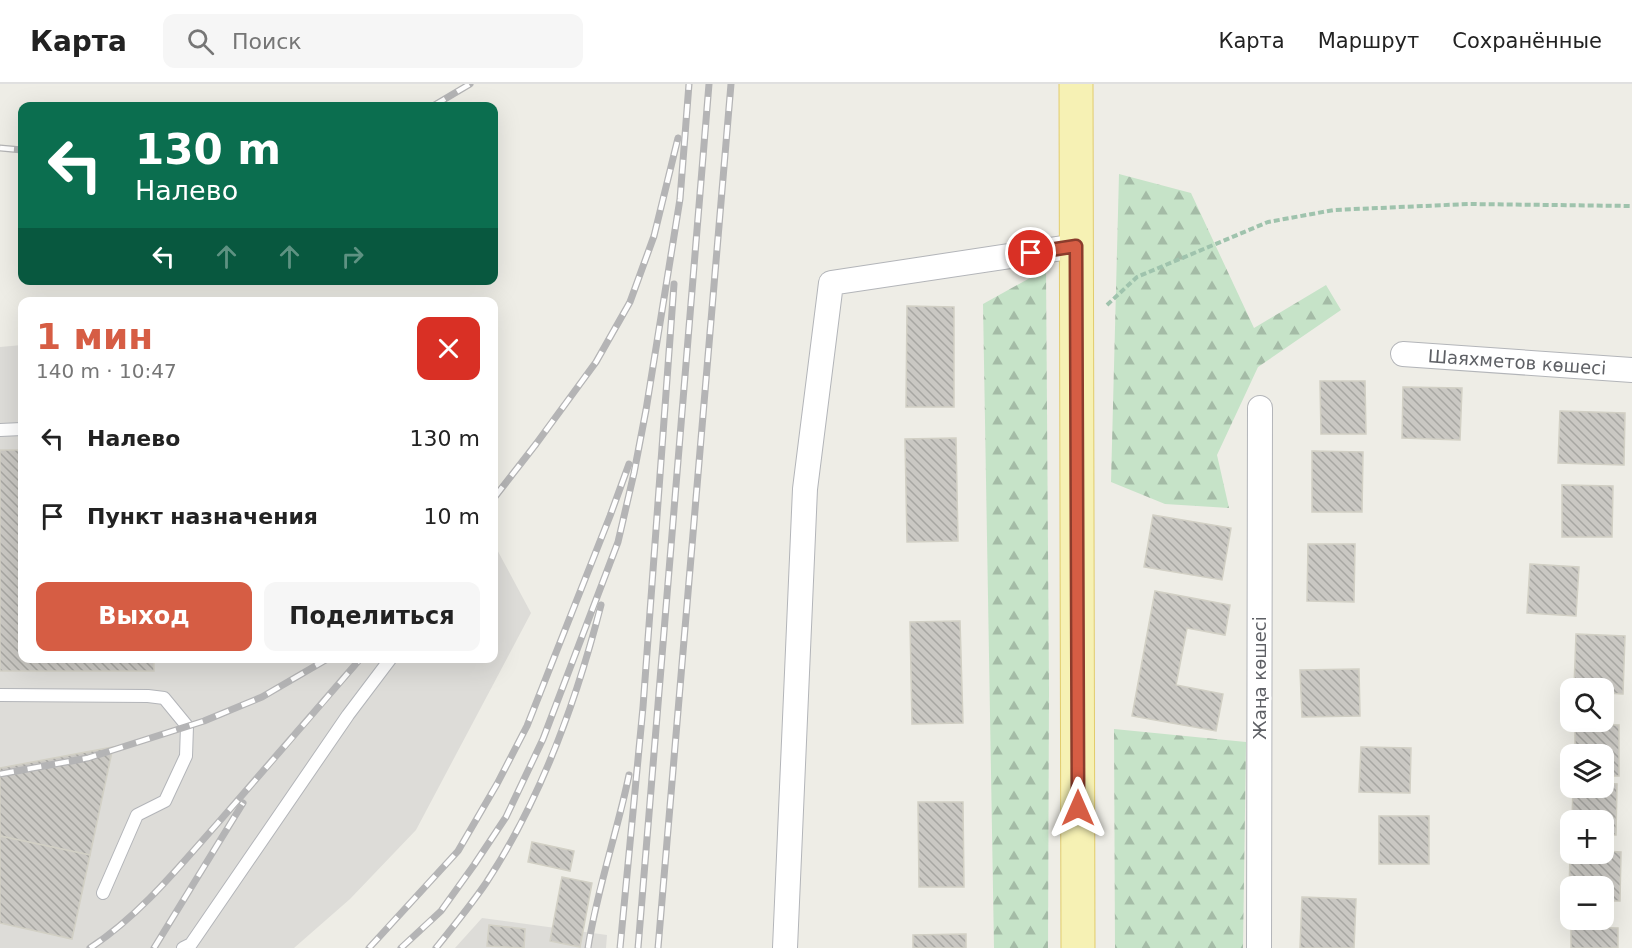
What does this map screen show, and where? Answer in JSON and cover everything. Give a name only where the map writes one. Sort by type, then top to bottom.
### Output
[{"type":"main road","points":[[1076,84],[1078,948]]},
{"type":"street","points":[[786,948],[805,489],[831,283],[1076,246]]},
{"type":"street","name":"Шаяхметов көшесі","points":[[1403,354],[1632,370]]},
{"type":"street","name":"Жаңа көшесі","points":[[1259,948],[1260,408]]},
{"type":"lane","points":[[0,430],[18,429]]},
{"type":"lane","points":[[183,948],[190,944],[348,715],[387,663]]},
{"type":"lane","points":[[0,694],[164,698],[188,726],[186,756],[165,801],[137,815],[103,893]]},
{"type":"path","points":[[1106,294],[1106,306],[1137,277],[1268,222],[1334,210],[1470,204],[1632,206]]},
{"type":"shaded area","points":[[18,345],[18,663],[498,663],[498,551],[531,613],[416,830],[350,899],[294,948],[0,948],[0,347]]},
{"type":"shaded area","points":[[482,918],[607,935],[606,948],[455,948]]},
{"type":"green space","points":[[1119,174],[1191,193],[1254,328],[1326,285],[1341,310],[1258,367],[1217,455],[1229,508],[1165,504],[1111,482]]},
{"type":"green space","points":[[1046,269],[1048,948],[994,948],[983,304]]},
{"type":"green space","points":[[1114,729],[1246,742],[1243,948],[1115,948]]},
{"type":"building","points":[[907,306],[954,307],[954,407],[906,407]]},
{"type":"building","points":[[1320,381],[1365,381],[1366,434],[1321,434]]},
{"type":"building","points":[[1403,387],[1462,388],[1460,440],[1402,438]]},
{"type":"building","points":[[1560,411],[1625,413],[1624,465],[1558,463]]},
{"type":"building","points":[[956,438],[958,541],[907,542],[905,439]]},
{"type":"building","points":[[0,450],[18,450],[18,663],[154,663],[154,671],[0,671]]},
{"type":"building","points":[[1312,451],[1363,452],[1362,512],[1312,512]]},
{"type":"building","points":[[1562,485],[1613,486],[1612,537],[1562,537]]},
{"type":"building","points":[[1153,515],[1231,528],[1222,580],[1144,567]]},
{"type":"building","points":[[1308,544],[1355,544],[1354,602],[1307,601]]},
{"type":"building","points":[[1530,564],[1579,567],[1576,616],[1527,613]]},
{"type":"building","points":[[1155,591],[1230,605],[1225,635],[1187,628],[1176,685],[1223,694],[1216,731],[1132,716]]},
{"type":"building","points":[[960,621],[963,723],[912,724],[910,622]]},
{"type":"building","points":[[1576,634],[1625,636],[1623,694],[1614,694],[1614,678],[1574,678]]},
{"type":"building","points":[[1359,669],[1360,716],[1302,717],[1300,670]]},
{"type":"building","points":[[1614,725],[1619,725],[1619,776],[1614,776],[1614,744],[1575,744],[1575,732],[1614,732]]},
{"type":"building","points":[[113,747],[90,855],[0,836],[0,768]]},
{"type":"building","points":[[1361,747],[1411,748],[1410,793],[1359,792]]},
{"type":"building","points":[[1614,784],[1617,784],[1616,835],[1614,835],[1614,810],[1572,810],[1573,798],[1614,798]]},
{"type":"building","points":[[918,802],[963,802],[964,887],[919,887]]},
{"type":"building","points":[[1379,816],[1429,816],[1429,864],[1379,864]]},
{"type":"building","points":[[0,836],[90,855],[72,939],[0,923]]},
{"type":"building","points":[[532,842],[574,851],[570,871],[528,862]]},
{"type":"building","points":[[1614,852],[1621,852],[1620,901],[1614,901],[1614,876],[1569,876],[1570,864],[1614,864]]},
{"type":"building","points":[[562,877],[592,883],[580,947],[550,941]]},
{"type":"building","points":[[1302,897],[1356,899],[1354,948],[1300,948]]},
{"type":"building","points":[[489,925],[525,929],[524,948],[487,946]]},
{"type":"building","points":[[1614,928],[1618,928],[1618,948],[1571,948],[1571,930],[1614,930]]},
{"type":"building","points":[[966,934],[966,948],[913,948],[913,935]]},
{"type":"railway","points":[[440,102],[470,84]]},
{"type":"railway","points":[[401,948],[441,911],[506,817],[543,739],[618,542],[646,410],[680,199],[689,84]]},
{"type":"railway","points":[[638,948],[709,84]]},
{"type":"railway","points":[[658,948],[731,84]]},
{"type":"railway","points":[[498,493],[596,362],[630,302],[654,236],[678,138]]},
{"type":"railway","points":[[0,148],[18,150]]},
{"type":"railway","points":[[620,948],[643,707],[674,284]]},
{"type":"railway","points":[[369,948],[458,851],[497,784],[527,726],[629,464]]},
{"type":"railway","points":[[436,948],[486,883],[540,784],[568,713],[601,605]]},
{"type":"railway","points":[[0,774],[88,758],[204,721],[262,697],[320,663]]},
{"type":"railway","points":[[90,948],[142,906],[173,874],[357,663]]},
{"type":"railway","points":[[588,948],[629,775]]},
{"type":"railway","points":[[154,948],[243,803]]},
{"type":"route","points":[[1031,253],[1076,246],[1078,808]]}]
